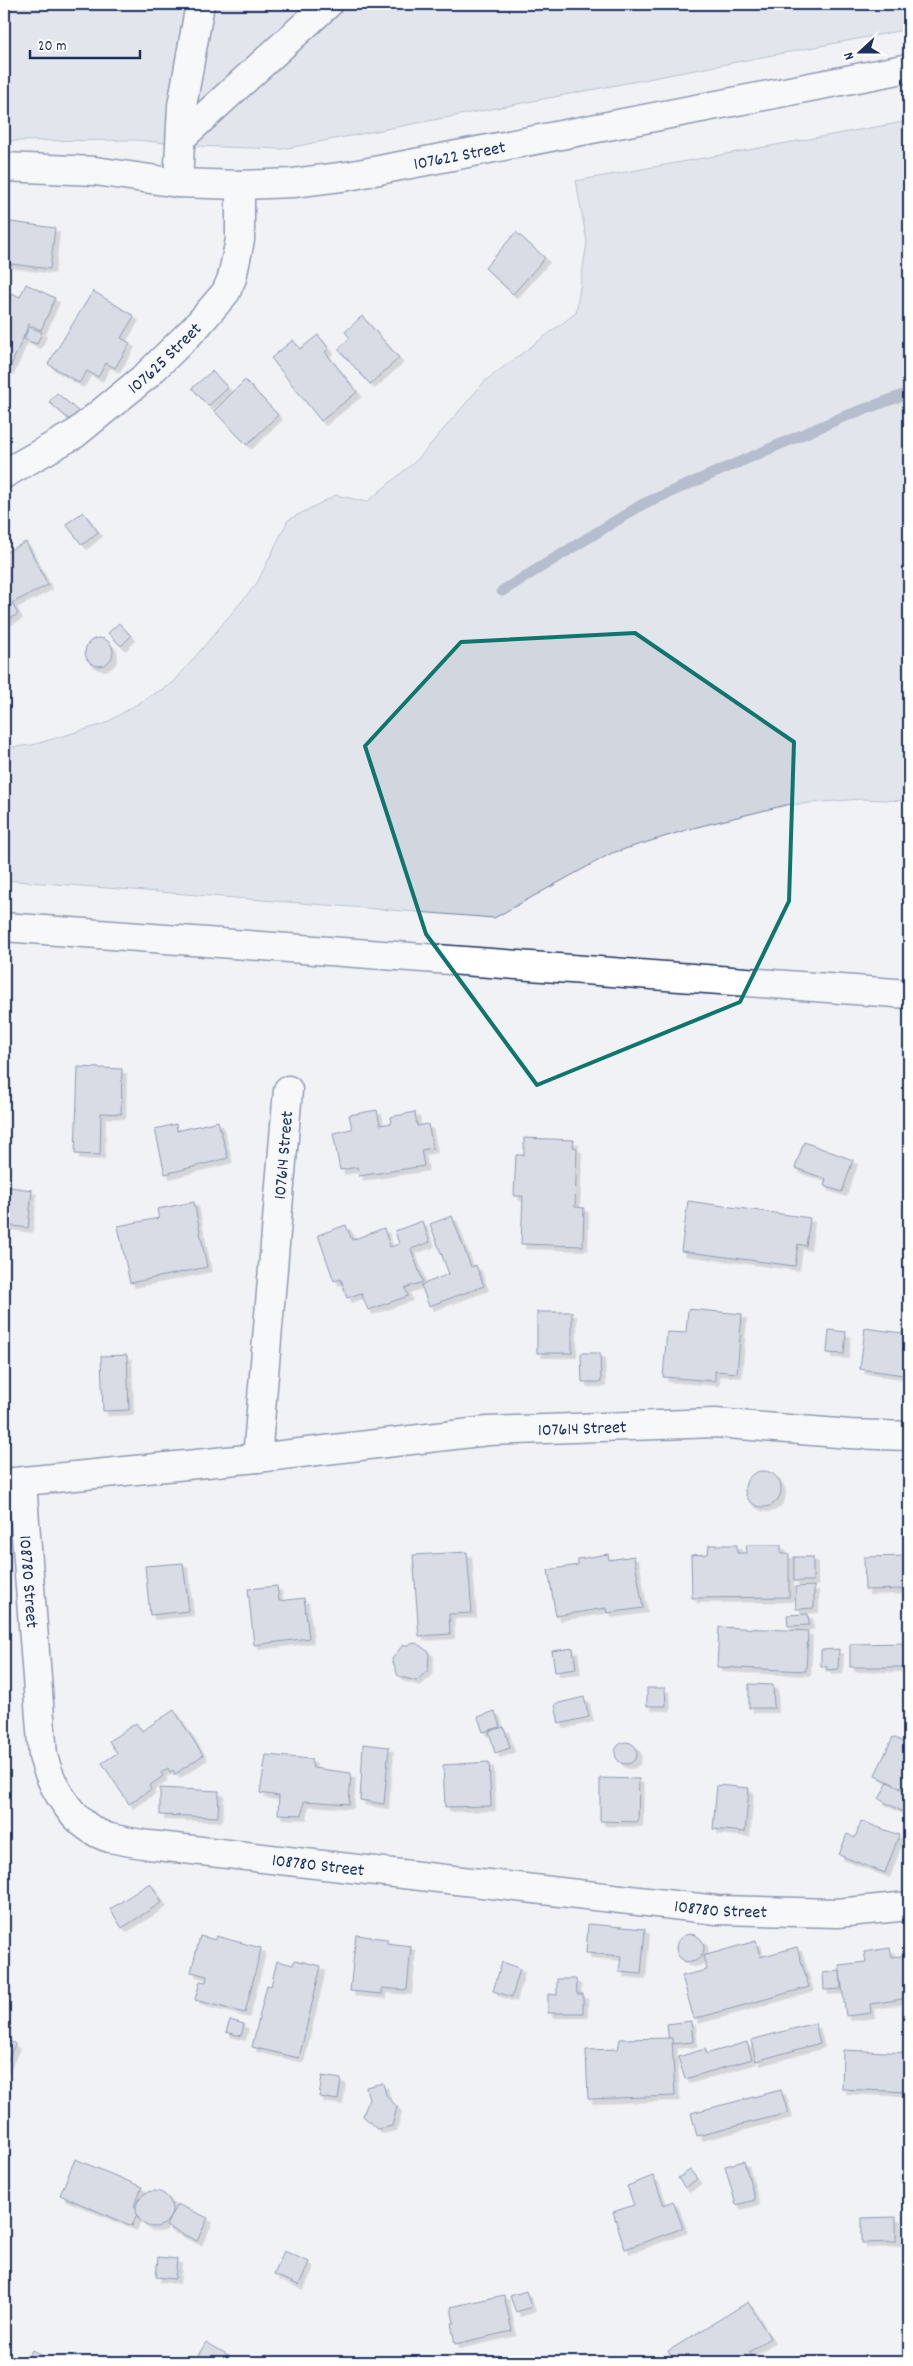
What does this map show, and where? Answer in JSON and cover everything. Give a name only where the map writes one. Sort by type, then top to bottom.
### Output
[{"type":"street","points":[[178,183],[182,136],[182,106],[200,4]]},
{"type":"street","points":[[182,136],[328,4]]},
{"type":"street","name":"107622 Street","points":[[4,166],[95,171],[178,183],[240,185],[293,182],[348,176],[909,68]]},
{"type":"street","name":"107625 Street","points":[[4,474],[75,434],[146,376],[196,327],[226,292],[232,278],[240,240],[240,185]]},
{"type":"street","points":[[4,927],[909,994]]},
{"type":"street","name":"107614 Street","points":[[257,1458],[288,1090]]},
{"type":"street","name":"107614 Street","points":[[13,1483],[257,1458],[488,1431],[715,1423],[850,1434],[909,1436]]},
{"type":"street","name":"108780 Street","points":[[13,1483],[43,1756],[49,1778],[61,1798],[91,1829],[109,1838],[149,1845],[717,1910],[837,1913],[909,1906]]},
{"type":"highlighted area","points":[[635,633],[794,742],[789,901],[740,1002],[537,1085],[426,934],[365,746],[461,642]]},
{"type":"shaded area","points":[[4,4],[909,4],[909,29],[282,149],[193,146],[137,140],[4,141]]},
{"type":"shaded area","points":[[909,121],[909,801],[861,799],[786,805],[693,828],[612,853],[494,918],[4,880],[4,748],[32,745],[104,724],[174,682],[257,583],[288,520],[336,495],[367,502],[418,459],[485,381],[576,313],[587,242],[576,181]]},
{"type":"building","points":[[4,221],[55,228],[50,269],[4,263]]},
{"type":"building","points":[[516,232],[545,258],[513,294],[485,268]]},
{"type":"building","points":[[26,284],[55,298],[41,330],[29,324],[9,370],[4,367],[4,305],[6,307],[12,293],[20,297]]},
{"type":"building","points":[[93,291],[134,316],[121,338],[130,343],[115,368],[106,363],[98,377],[87,371],[79,383],[48,364]]},
{"type":"building","points":[[362,316],[399,358],[370,384],[338,349],[350,338],[345,332]]},
{"type":"building","points":[[29,327],[42,332],[37,344],[24,339]]},
{"type":"building","points":[[318,335],[329,349],[325,352],[357,392],[321,421],[271,358],[293,340],[300,349]]},
{"type":"building","points":[[212,371],[228,388],[208,406],[192,388]]},
{"type":"building","points":[[245,380],[278,415],[247,445],[214,411]]},
{"type":"building","points":[[57,393],[79,412],[71,421],[49,402]]},
{"type":"building","points":[[83,512],[98,532],[82,545],[66,524]]},
{"type":"building","points":[[26,542],[48,585],[12,603],[18,614],[4,622],[4,553]]},
{"type":"building","points":[[119,623],[131,636],[121,646],[108,633]]},
{"type":"building","points":[[99,638],[109,642],[113,652],[109,662],[99,666],[89,662],[85,652],[89,642]]},
{"type":"building","points":[[78,1067],[122,1069],[121,1114],[101,1113],[100,1155],[75,1154]]},
{"type":"building","points":[[377,1110],[380,1125],[392,1123],[391,1117],[415,1112],[417,1126],[428,1124],[433,1148],[421,1150],[424,1166],[359,1176],[358,1167],[340,1170],[333,1133],[352,1129],[349,1115]]},
{"type":"building","points":[[218,1121],[228,1158],[165,1174],[155,1129],[176,1124],[177,1131]]},
{"type":"building","points":[[524,1138],[574,1140],[573,1147],[577,1148],[575,1207],[584,1208],[583,1246],[521,1244],[523,1196],[514,1196],[516,1155],[524,1155]]},
{"type":"building","points":[[804,1142],[853,1160],[842,1192],[824,1186],[826,1179],[795,1168]]},
{"type":"building","points":[[10,1187],[32,1190],[28,1228],[6,1225]]},
{"type":"building","points":[[688,1201],[810,1218],[806,1246],[798,1244],[795,1266],[681,1251]]},
{"type":"building","points":[[194,1202],[207,1267],[130,1283],[118,1226],[159,1218],[157,1209]]},
{"type":"building","points":[[452,1216],[471,1267],[476,1265],[484,1286],[429,1306],[421,1285],[449,1274],[430,1224]]},
{"type":"building","points":[[422,1221],[430,1242],[411,1249],[423,1282],[405,1288],[408,1296],[368,1310],[361,1293],[347,1298],[341,1279],[334,1281],[318,1235],[346,1225],[352,1240],[384,1228],[390,1247],[399,1244],[395,1231]]},
{"type":"building","points":[[688,1309],[742,1314],[737,1373],[715,1371],[715,1381],[663,1377],[667,1332],[686,1333]]},
{"type":"building","points":[[537,1312],[572,1312],[572,1353],[537,1353]]},
{"type":"building","points":[[865,1328],[909,1334],[904,1375],[860,1369]]},
{"type":"building","points":[[829,1330],[846,1332],[844,1354],[827,1353]]},
{"type":"building","points":[[581,1353],[600,1353],[601,1382],[582,1382]]},
{"type":"building","points":[[127,1355],[129,1410],[103,1411],[101,1356]]},
{"type":"building","points":[[763,1471],[770,1472],[776,1476],[780,1482],[780,1496],[776,1502],[770,1506],[763,1507],[756,1506],[750,1502],[746,1496],[745,1489],[746,1482],[750,1476],[756,1472]]},
{"type":"building","points":[[709,1545],[737,1545],[737,1553],[747,1553],[746,1545],[781,1545],[781,1554],[789,1554],[789,1597],[692,1598],[691,1555],[708,1554]]},
{"type":"building","points":[[467,1552],[472,1613],[449,1614],[450,1634],[419,1636],[413,1555]]},
{"type":"building","points":[[608,1554],[609,1560],[634,1556],[643,1608],[607,1613],[606,1608],[556,1616],[548,1570],[578,1565],[578,1559]]},
{"type":"building","points":[[907,1556],[908,1589],[865,1590],[864,1557]]},
{"type":"building","points":[[794,1557],[813,1557],[813,1581],[794,1581]]},
{"type":"building","points":[[183,1563],[189,1611],[150,1615],[145,1566]]},
{"type":"building","points":[[277,1586],[279,1601],[304,1598],[309,1638],[254,1645],[248,1589]]},
{"type":"building","points":[[814,1586],[814,1608],[796,1609],[795,1587]]},
{"type":"building","points":[[808,1614],[809,1625],[788,1626],[787,1615]]},
{"type":"building","points":[[719,1627],[808,1631],[806,1671],[717,1667]]},
{"type":"building","points":[[416,1643],[429,1652],[428,1670],[416,1681],[398,1676],[392,1659],[402,1646]]},
{"type":"building","points":[[909,1643],[909,1667],[850,1667],[850,1644]]},
{"type":"building","points":[[573,1648],[576,1669],[555,1672],[552,1651]]},
{"type":"building","points":[[839,1649],[838,1669],[827,1670],[827,1667],[821,1666],[821,1650]]},
{"type":"building","points":[[749,1684],[773,1685],[774,1708],[749,1708]]},
{"type":"building","points":[[647,1688],[665,1688],[666,1706],[647,1706]]},
{"type":"building","points":[[584,1697],[589,1717],[559,1724],[555,1704]]},
{"type":"building","points":[[174,1710],[203,1755],[175,1774],[173,1770],[170,1772],[168,1768],[161,1773],[163,1776],[149,1786],[151,1789],[129,1804],[102,1763],[117,1753],[109,1741],[136,1723],[142,1731]]},
{"type":"building","points":[[495,1711],[500,1727],[483,1732],[478,1717]]},
{"type":"building","points":[[504,1727],[510,1748],[495,1753],[489,1731]]},
{"type":"building","points":[[893,1737],[909,1745],[909,1792],[875,1775]]},
{"type":"building","points":[[626,1742],[634,1745],[637,1753],[634,1761],[626,1764],[618,1761],[615,1753],[618,1745]]},
{"type":"building","points":[[363,1744],[389,1747],[384,1804],[360,1800]]},
{"type":"building","points":[[266,1755],[311,1759],[313,1768],[351,1773],[349,1804],[304,1801],[302,1815],[278,1814],[279,1796],[260,1793]]},
{"type":"building","points":[[489,1762],[491,1806],[445,1807],[443,1765]]},
{"type":"building","points":[[600,1778],[639,1779],[638,1822],[600,1821]]},
{"type":"building","points":[[888,1782],[909,1793],[909,1815],[879,1799]]},
{"type":"building","points":[[717,1785],[749,1788],[745,1832],[713,1829]]},
{"type":"building","points":[[160,1788],[219,1791],[218,1817],[160,1815]]},
{"type":"building","points":[[861,1821],[899,1835],[885,1873],[839,1855],[847,1834],[855,1838]]},
{"type":"building","points":[[150,1883],[162,1902],[122,1928],[110,1909]]},
{"type":"building","points":[[588,1924],[645,1929],[641,1974],[619,1972],[621,1956],[586,1953]]},
{"type":"building","points":[[690,1934],[700,1938],[704,1948],[700,1958],[690,1962],[680,1958],[676,1948],[680,1938]]},
{"type":"building","points":[[356,1935],[387,1939],[387,1943],[411,1946],[407,1990],[382,1988],[382,1994],[350,1991]]},
{"type":"building","points":[[200,1936],[216,1940],[216,1936],[261,1948],[245,2013],[195,2000],[200,1981],[206,1982],[207,1976],[191,1972]]},
{"type":"building","points":[[756,1941],[760,1957],[797,1947],[809,1987],[694,2019],[682,1976],[707,1970],[703,1956]]},
{"type":"building","points":[[890,1948],[892,1957],[909,1955],[909,1998],[870,2004],[871,2013],[846,2016],[839,1965],[866,1962],[864,1952]]},
{"type":"building","points":[[295,1960],[321,1966],[299,2058],[252,2047],[267,1985],[271,1986],[277,1961],[293,1965]]},
{"type":"building","points":[[502,1962],[520,1968],[512,1997],[493,1991]]},
{"type":"building","points":[[840,1971],[841,1989],[824,1990],[823,1973]]},
{"type":"building","points":[[557,1979],[576,1979],[577,1994],[583,1994],[583,2013],[548,2013],[548,1994],[557,1995]]},
{"type":"building","points":[[230,2020],[244,2024],[241,2036],[226,2032]]},
{"type":"building","points":[[691,2021],[693,2042],[669,2044],[667,2024]]},
{"type":"building","points":[[815,2023],[820,2043],[756,2061],[751,2040]]},
{"type":"building","points":[[4,2038],[15,2044],[4,2069]]},
{"type":"building","points":[[672,2038],[675,2096],[588,2099],[586,2050],[618,2049],[620,2039]]},
{"type":"building","points":[[747,2042],[752,2059],[685,2079],[678,2057],[705,2049],[706,2054]]},
{"type":"building","points":[[843,2050],[909,2053],[909,2092],[842,2089]]},
{"type":"building","points":[[322,2076],[341,2079],[338,2100],[319,2097]]},
{"type":"building","points":[[383,2083],[386,2095],[397,2107],[392,2126],[377,2129],[363,2116],[369,2099],[366,2087]]},
{"type":"building","points":[[781,2090],[788,2113],[697,2136],[691,2113]]},
{"type":"building","points":[[75,2159],[142,2187],[134,2206],[139,2209],[132,2226],[60,2195]]},
{"type":"building","points":[[744,2161],[755,2200],[736,2205],[725,2166]]},
{"type":"building","points":[[690,2170],[697,2179],[685,2188],[678,2178]]},
{"type":"building","points":[[653,2176],[664,2205],[673,2201],[683,2228],[625,2249],[613,2212],[634,2205],[627,2186]]},
{"type":"building","points":[[154,2191],[167,2196],[172,2209],[167,2222],[154,2227],[141,2222],[136,2209],[141,2196]]},
{"type":"building","points":[[177,2204],[208,2218],[197,2241],[166,2226]]},
{"type":"building","points":[[896,2217],[896,2242],[862,2243],[862,2218]]},
{"type":"building","points":[[284,2251],[309,2262],[299,2285],[274,2275]]},
{"type":"building","points":[[158,2257],[177,2259],[175,2279],[156,2277]]},
{"type":"building","points":[[526,2291],[531,2307],[516,2312],[510,2296]]},
{"type":"building","points":[[504,2295],[512,2331],[455,2344],[451,2323],[454,2323],[451,2307]]},
{"type":"building","points":[[748,2302],[770,2338],[749,2352],[752,2356],[742,2362],[675,2362],[668,2351]]},
{"type":"building","points":[[206,2342],[230,2356],[227,2362],[195,2361]]},
{"type":"building","points":[[32,2350],[54,2362],[25,2362]]},
{"type":"waterway","points":[[502,591],[643,504],[843,417],[909,393]]}]
